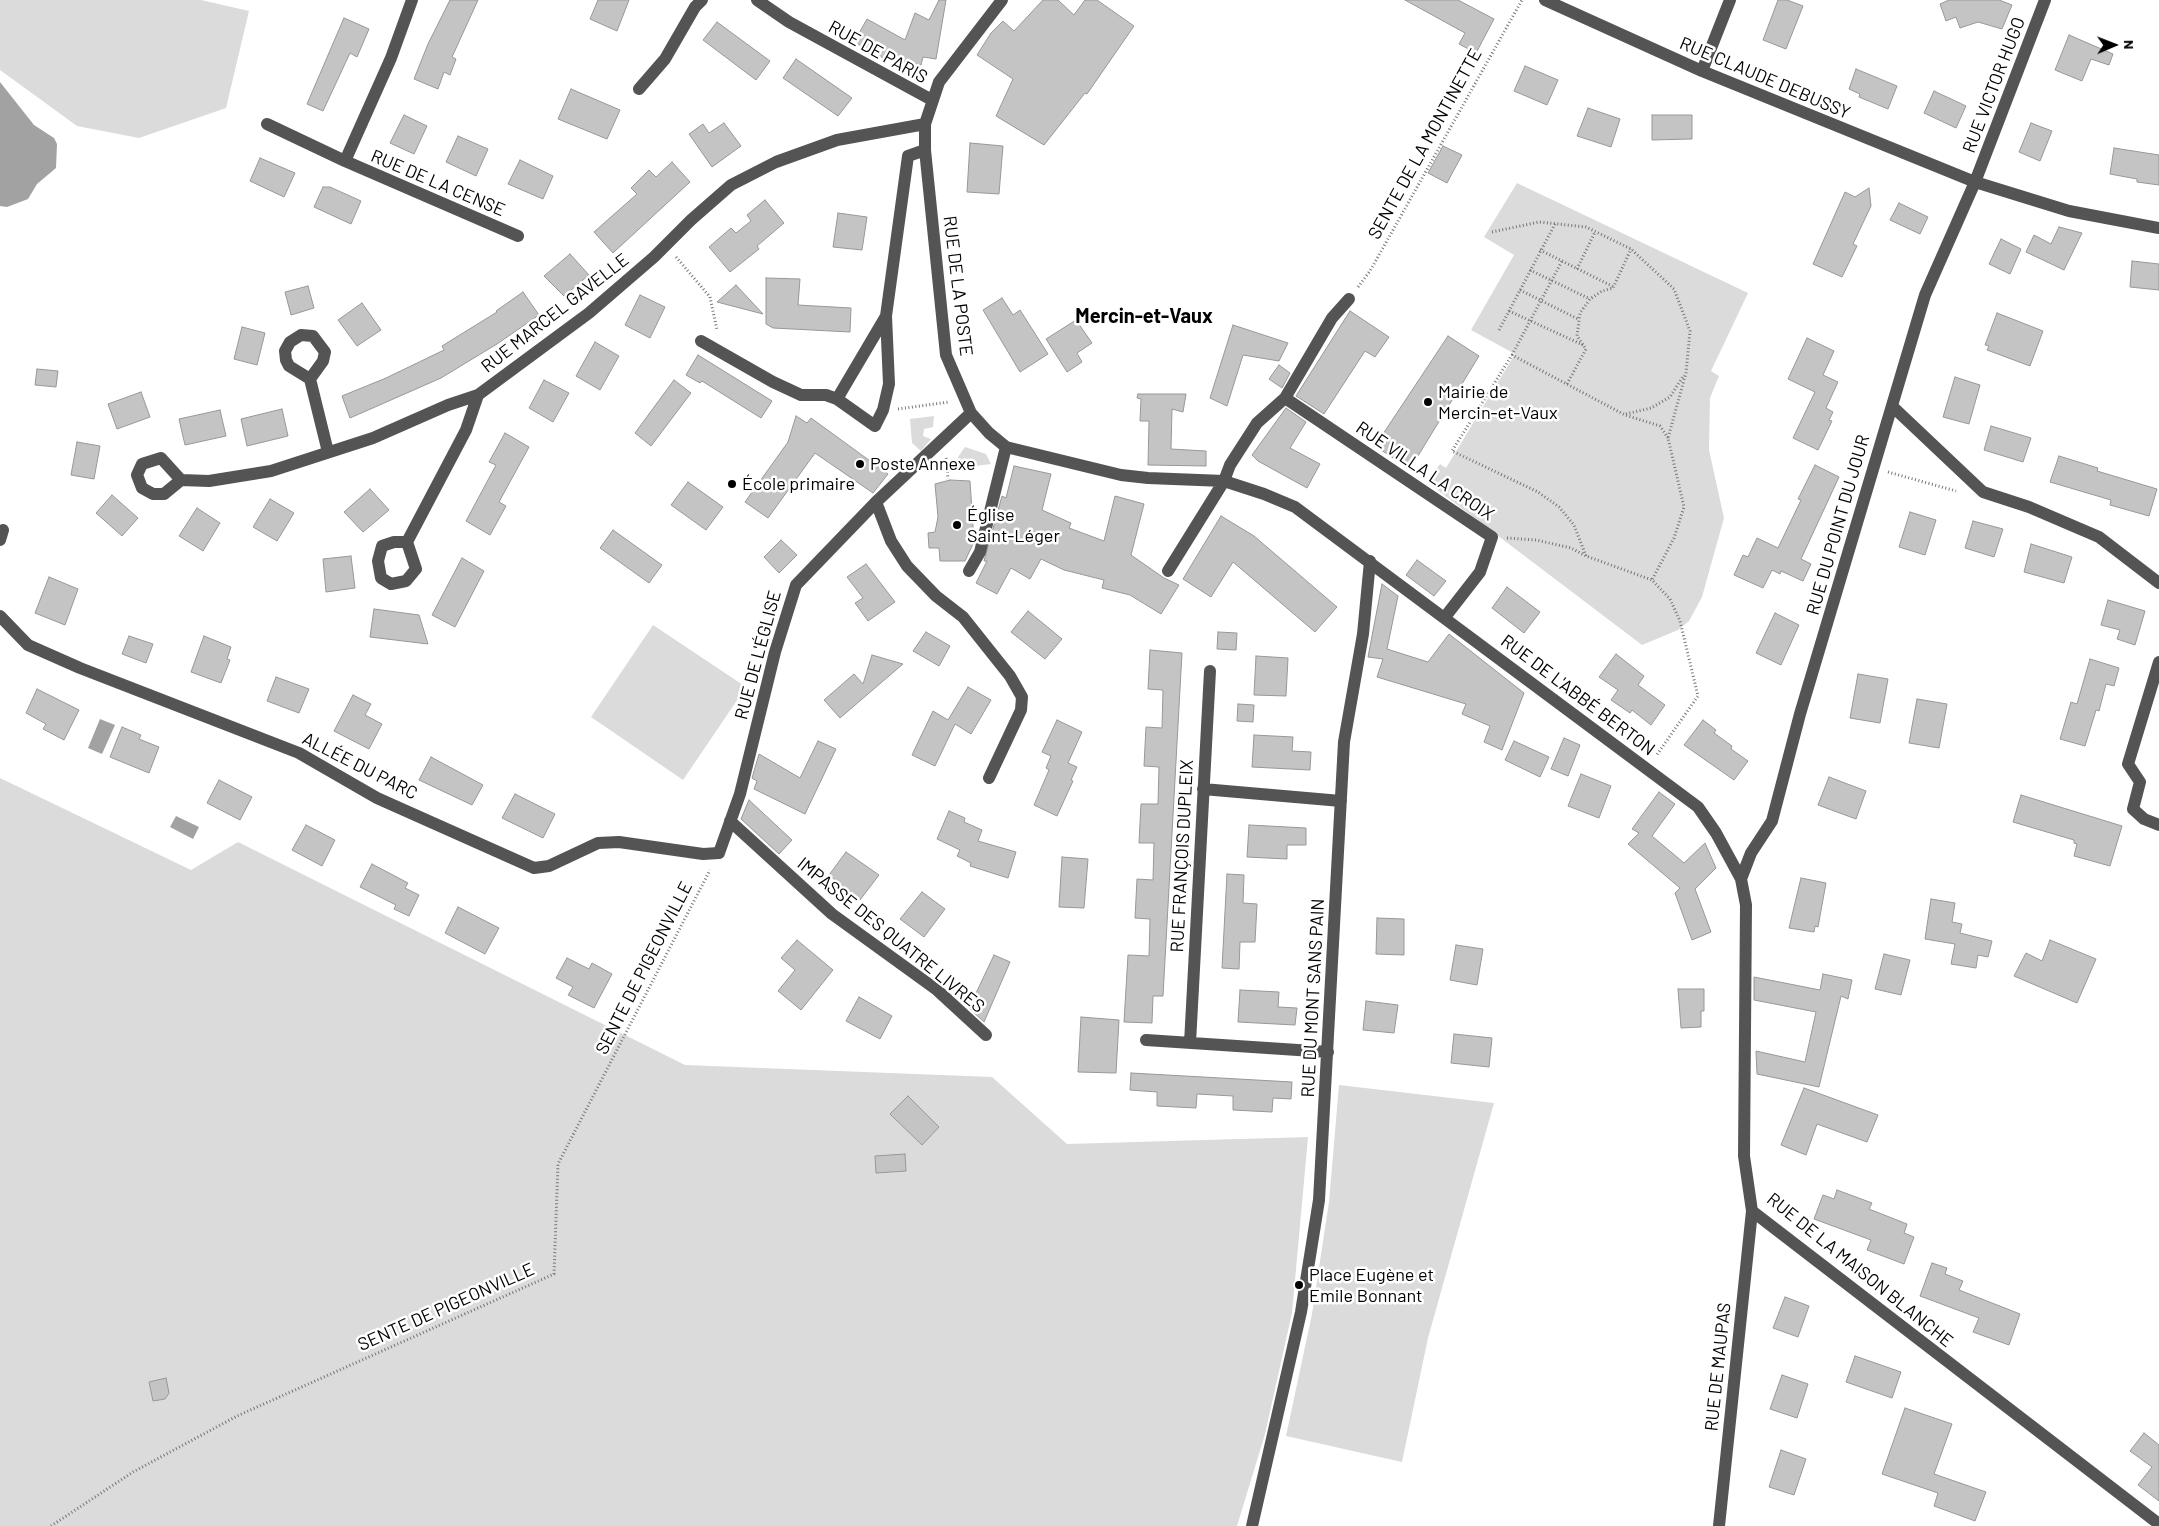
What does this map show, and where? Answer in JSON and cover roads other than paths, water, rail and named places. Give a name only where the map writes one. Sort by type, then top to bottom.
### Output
[{"type":"street","name":"RUE DE LA CENSE","points":[[344,161],[392,58],[412,0]]},
{"type":"street","points":[[639,89],[665,59],[695,7],[702,0]]},
{"type":"street","name":"RUE DE PARIS","points":[[757,0],[789,22],[921,96],[932,100]]},
{"type":"street","name":"RUE DE LA POSTE","points":[[1002,0],[939,82],[925,124],[925,150],[946,355],[971,413],[989,433],[1006,447],[1121,474],[1148,478],[1224,481],[1264,494],[1295,508],[1370,561]]},
{"type":"street","name":"RUE CLAUDE DEBUSSY","points":[[1545,0],[1702,71],[1975,182],[2069,211],[2159,228]]},
{"type":"street","points":[[1702,71],[1730,0]]},
{"type":"street","name":"RUE VICTOR HUGO","points":[[1975,182],[2045,0]]},
{"type":"street","name":"RUE DE LA CENSE","points":[[267,124],[344,161],[518,236]]},
{"type":"street","name":"RUE MARCEL GAVELLE","points":[[181,480],[208,482],[241,478],[271,471],[373,438],[448,405],[478,395],[589,312],[666,246],[731,185],[776,162],[837,140],[925,124]]},
{"type":"street","points":[[701,341],[773,382],[801,395],[826,395],[836,399],[875,426],[883,410],[888,384],[886,316],[908,156],[925,150]]},
{"type":"street","name":"RUE DU POINT DU JOUR","points":[[1740,879],[1751,853],[1772,821],[1800,714],[1925,295],[1975,182]]},
{"type":"street","points":[[1168,571],[1224,481],[1230,465],[1257,423],[1285,398],[1332,318],[1349,299]]},
{"type":"street","points":[[836,399],[886,316]]},
{"type":"street","points":[[310,379],[328,452]]},
{"type":"street","points":[[407,542],[466,430],[478,395]]},
{"type":"street","name":"RUE VILLA LA CROIX","points":[[1285,398],[1492,537],[1480,572],[1445,617]]},
{"type":"street","points":[[1892,406],[1983,492],[2029,507],[2098,536],[2159,583]]},
{"type":"street","name":"RUE DE L'ÉGLISE","points":[[719,853],[740,794],[775,652],[796,585],[876,502],[971,413]]},
{"type":"street","points":[[970,570],[980,552],[1006,447]]},
{"type":"street","points":[[876,502],[891,541],[906,566],[936,596],[963,618],[1010,676],[1022,697],[1021,710],[989,778]]},
{"type":"street","name":"RUE DE L'ABBÉ BERTON","points":[[1370,561],[1698,807],[1716,832],[1740,879]]},
{"type":"street","name":"RUE DU MONT SANS PAIN","points":[[1252,1526],[1301,1312],[1319,1200],[1344,742],[1363,634],[1370,561]]},
{"type":"street","name":"ALLÉE DU PARC","points":[[0,616],[28,645],[80,668],[299,753],[377,798],[534,868],[549,866],[598,843],[619,842],[703,854],[719,853]]},
{"type":"street","points":[[2159,662],[2128,764],[2140,782],[2133,809],[2144,819],[2159,825]]},
{"type":"street","name":"RUE FRANÇOIS DUPLEIX","points":[[1190,1043],[1210,672]]},
{"type":"street","points":[[1204,789],[1341,800]]},
{"type":"street","name":"IMPASSE DES QUATRE LIVRES","points":[[730,821],[832,914],[937,990],[986,1035]]},
{"type":"street","name":"RUE DE LA MAISON BLANCHE","points":[[1740,879],[1746,905],[1744,1156],[1752,1211],[2159,1524]]},
{"type":"street","points":[[1146,1040],[1328,1052]]},
{"type":"street","name":"RUE DE MAUPAS","points":[[1720,1526],[1752,1211]]},
{"type":"place","name":"Mairie de Mercin-et-Vaux","points":[[1428,402]]},
{"type":"place","name":"Poste Annexe","points":[[860,464]]},
{"type":"place","name":"École primaire","points":[[732,484]]},
{"type":"place","name":"Église Saint-Léger","points":[[957,525]]},
{"type":"place","name":"Place Eugène et Emile Bonnant","points":[[1299,1285]]},
{"type":"district","name":"Mercin-et-Vaux","points":[[1144,316]]}]
